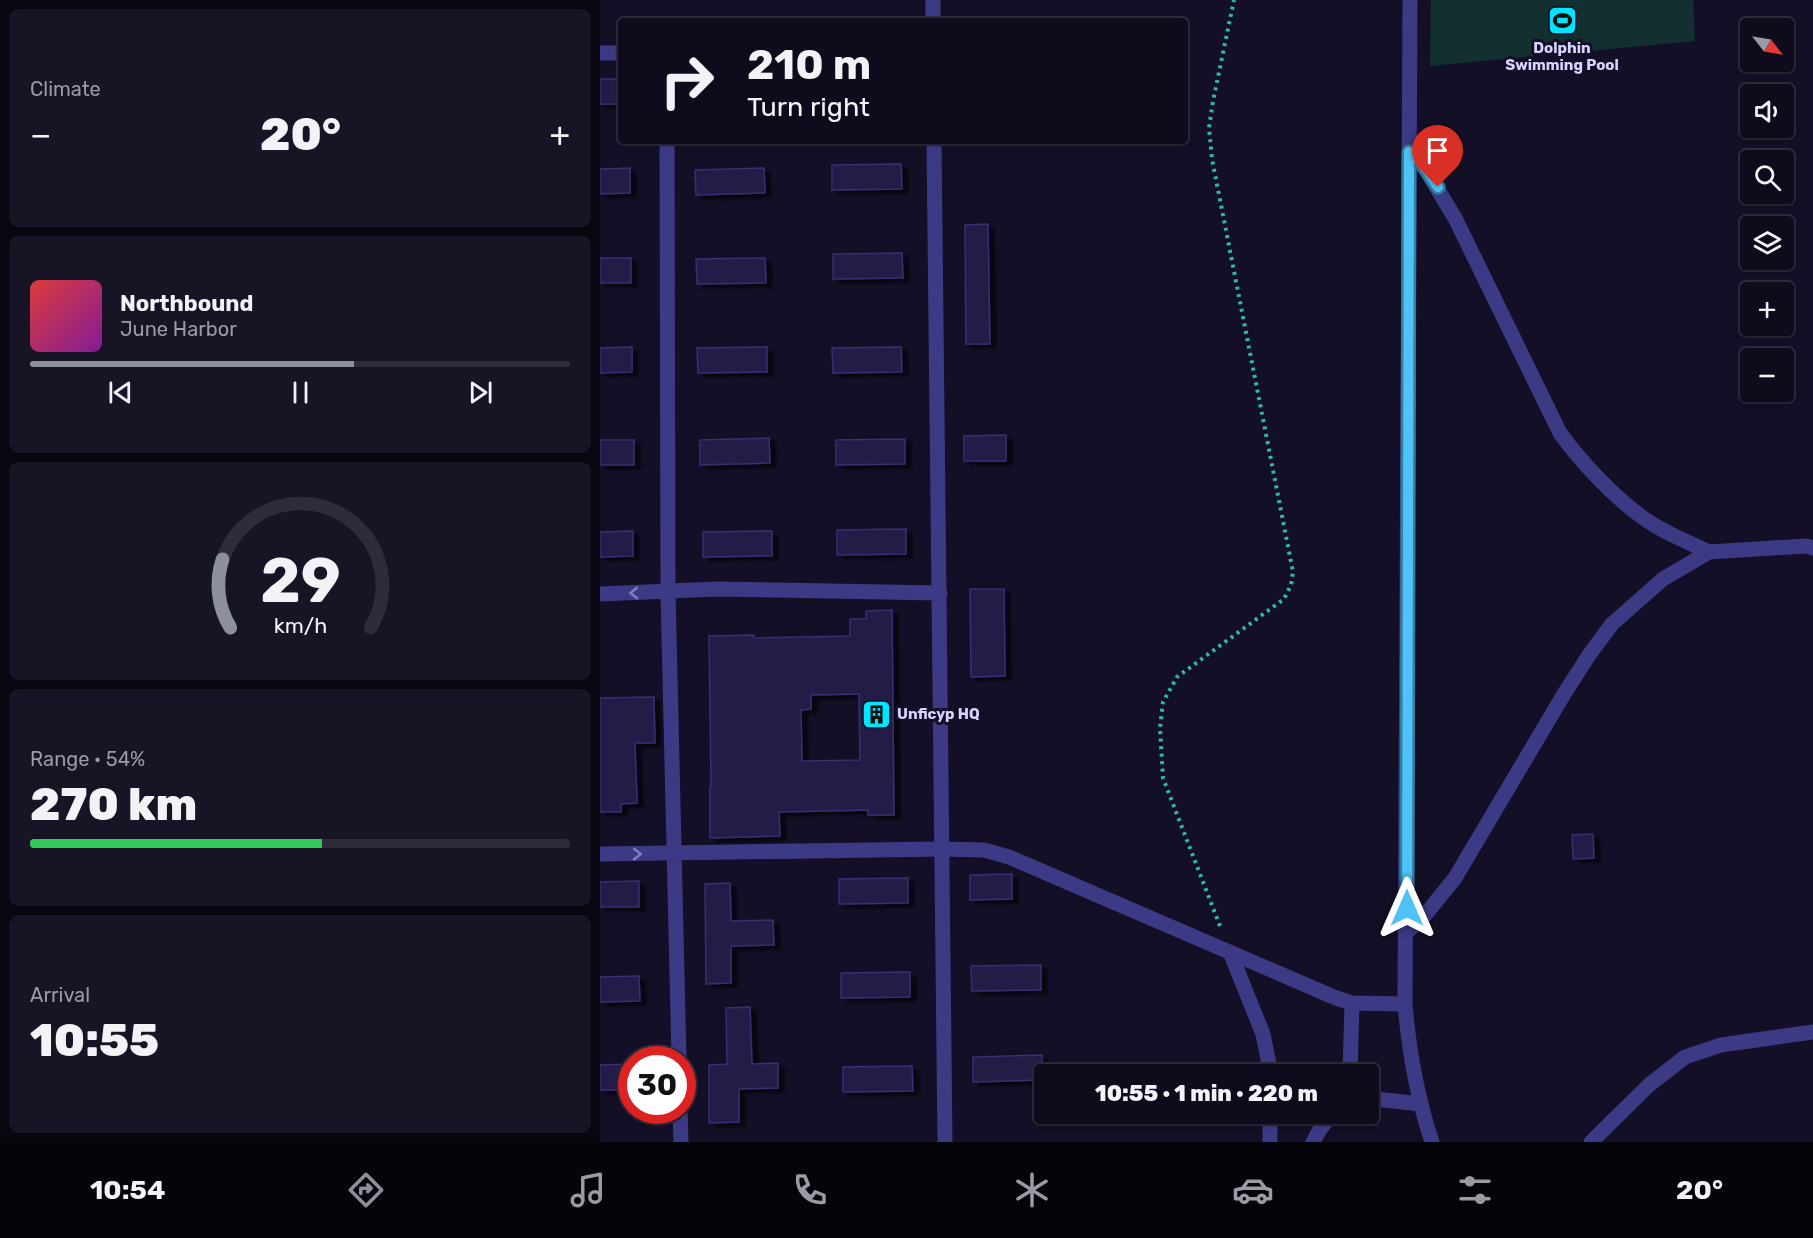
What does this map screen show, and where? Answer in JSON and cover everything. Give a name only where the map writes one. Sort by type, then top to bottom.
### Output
[{"type":"street","points":[[933,0],[933,18]]},
{"type":"street","points":[[1410,0],[1405,1004],[1410,1054],[1420,1104],[1432,1142]]},
{"type":"street","points":[[600,53],[618,53]]},
{"type":"street","points":[[667,144],[668,592],[679,1046]]},
{"type":"street","points":[[934,144],[945,1142]]},
{"type":"street","points":[[1409,152],[1426,170],[1455,218],[1560,433],[1580,460],[1641,517],[1664,531],[1709,552]]},
{"type":"street","points":[[1407,932],[1425,915],[1455,878],[1564,694],[1612,624],[1663,579],[1709,552],[1806,546],[1813,548]]},
{"type":"street","points":[[600,594],[717,589],[940,593]]},
{"type":"street","points":[[600,854],[984,850],[1009,857],[1336,998],[1352,1003],[1405,1004]]},
{"type":"street","points":[[1230,952],[1263,1034],[1269,1064]]},
{"type":"street","points":[[1350,1064],[1352,1003]]},
{"type":"street","points":[[1591,1142],[1649,1085],[1685,1057],[1721,1045],[1813,1032]]},
{"type":"street","points":[[1379,1099],[1420,1104]]},
{"type":"street","points":[[680,1124],[681,1142]]},
{"type":"street","points":[[1270,1124],[1270,1142]]},
{"type":"street","points":[[1313,1142],[1324,1124]]},
{"type":"path","points":[[1230,952],[1163,778],[1160,728],[1163,702],[1178,677],[1284,599],[1292,585],[1293,572],[1211,149],[1209,128],[1213,101],[1234,0]]},
{"type":"green space","name":"Dolphin Swimming Pool","points":[[1431,0],[1693,0],[1695,41],[1430,66]]},
{"type":"building","points":[[600,79],[618,79],[618,104],[600,104]]},
{"type":"building","points":[[901,164],[902,189],[832,190],[832,165]]},
{"type":"building","points":[[630,168],[630,193],[600,194],[600,169]]},
{"type":"building","points":[[764,168],[765,193],[696,195],[695,170]]},
{"type":"building","points":[[988,224],[990,344],[966,344],[965,225]]},
{"type":"building","points":[[902,253],[903,278],[833,279],[833,254]]},
{"type":"building","points":[[600,258],[631,258],[631,283],[600,283]]},
{"type":"building","points":[[765,258],[766,283],[697,284],[696,259]]},
{"type":"building","points":[[632,347],[632,372],[600,373],[600,348]]},
{"type":"building","points":[[767,347],[767,372],[698,373],[697,348]]},
{"type":"building","points":[[901,347],[902,372],[833,373],[832,348]]},
{"type":"building","points":[[1006,435],[1006,461],[964,461],[964,436]]},
{"type":"building","points":[[769,438],[770,463],[700,465],[700,440]]},
{"type":"building","points":[[905,439],[905,464],[836,465],[836,440]]},
{"type":"building","points":[[600,440],[634,440],[634,465],[600,465]]},
{"type":"building","points":[[906,529],[906,554],[837,555],[837,530]]},
{"type":"building","points":[[633,531],[633,556],[600,557],[600,532]]},
{"type":"building","points":[[772,531],[772,556],[703,557],[703,532]]},
{"type":"building","points":[[970,589],[1004,589],[1005,676],[971,677]]},
{"type":"building","name":"Unficyp HQ","points":[[892,610],[894,815],[868,815],[868,810],[779,812],[780,836],[710,838],[709,636],[754,635],[754,638],[850,636],[850,619],[866,619],[866,611]],"holes":[[[859,694],[860,760],[802,761],[801,710],[811,709],[811,695]]]},
{"type":"building","points":[[654,697],[655,743],[635,743],[637,803],[621,804],[621,812],[600,812],[600,698]]},
{"type":"building","points":[[1593,834],[1594,858],[1573,859],[1572,835]]},
{"type":"building","points":[[1012,874],[1012,899],[970,900],[970,875]]},
{"type":"building","points":[[908,878],[908,903],[839,904],[839,879]]},
{"type":"building","points":[[639,881],[639,907],[600,907],[600,882]]},
{"type":"building","points":[[730,883],[731,921],[773,920],[774,945],[731,946],[731,983],[706,984],[705,884]]},
{"type":"building","points":[[1041,965],[1041,990],[972,991],[971,966]]},
{"type":"building","points":[[910,972],[910,997],[841,998],[841,973]]},
{"type":"building","points":[[639,976],[640,1001],[600,1002],[600,977]]},
{"type":"building","points":[[750,1007],[752,1064],[778,1063],[778,1088],[739,1089],[739,1122],[709,1123],[709,1065],[727,1064],[726,1008]]},
{"type":"building","points":[[1042,1055],[1042,1064],[1034,1064],[1034,1080],[973,1082],[973,1057]]},
{"type":"building","points":[[618,1064],[618,1090],[600,1090],[600,1065]]},
{"type":"building","points":[[912,1066],[913,1091],[843,1092],[843,1067]]},
{"type":"place","name":"Dolphin Swimming Pool","points":[[1562,21]]},
{"type":"place","name":"Unficyp HQ","points":[[876,714]]},
{"type":"route","points":[[1407,908],[1409,152],[1420,161],[1438,187]]}]
